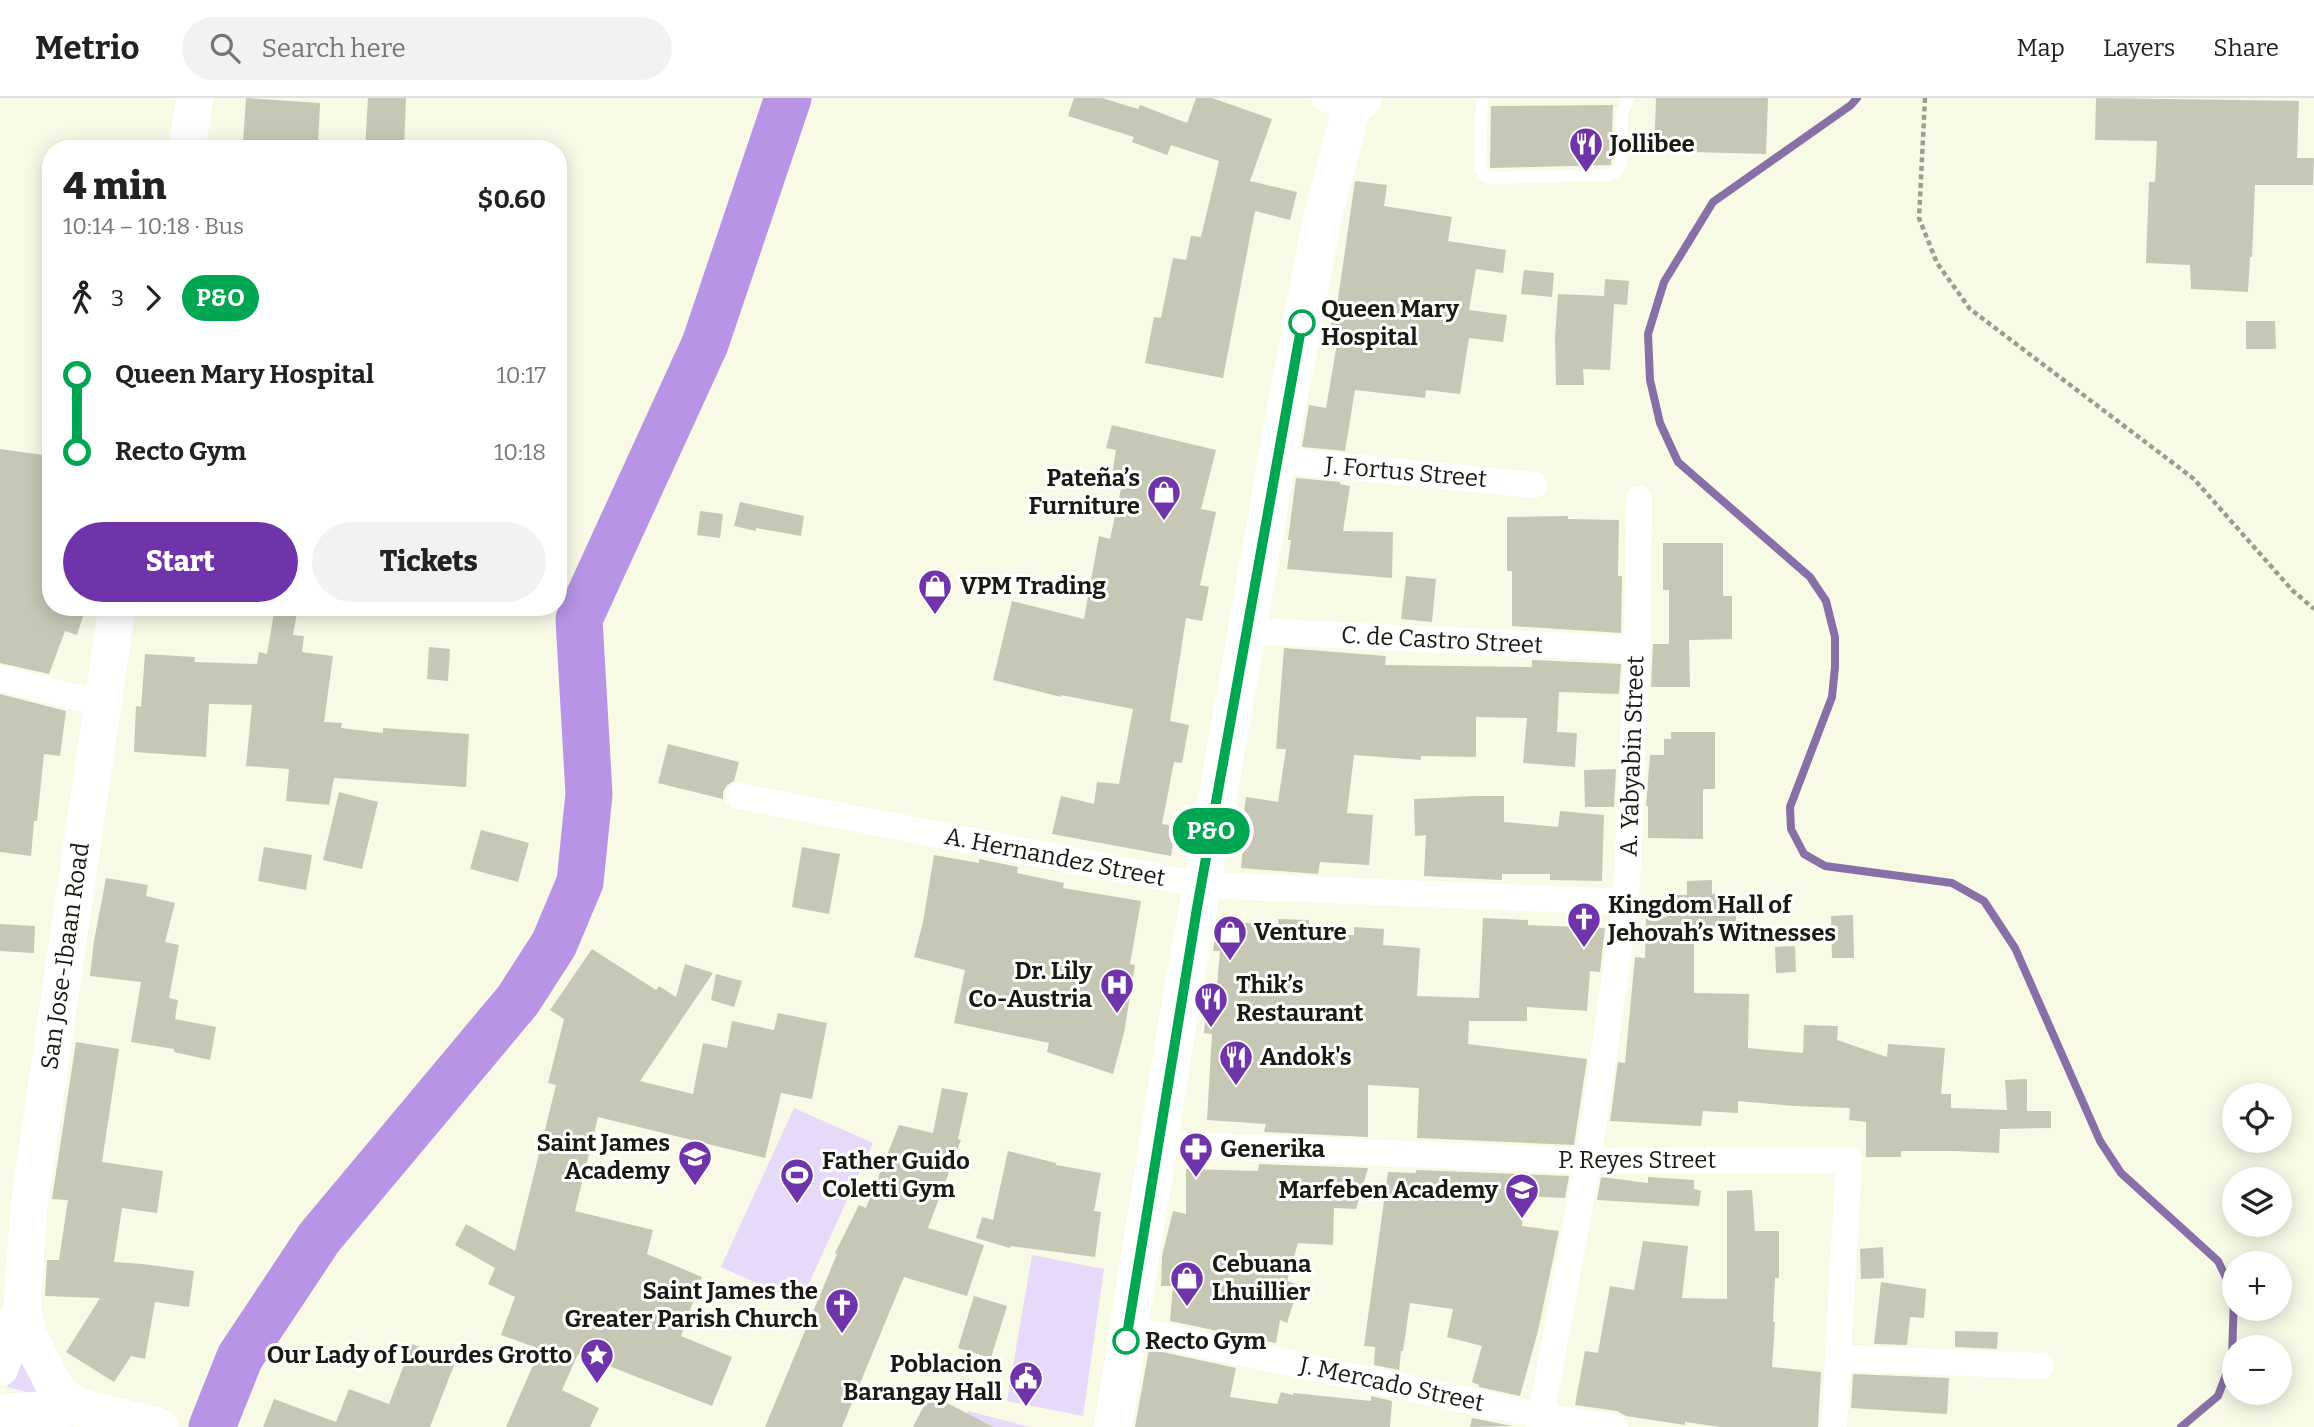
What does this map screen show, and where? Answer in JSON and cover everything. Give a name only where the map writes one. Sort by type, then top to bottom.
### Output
[{"type":"main road","points":[[188,140],[195,98]]},
{"type":"main road","points":[[1113,1427],[1158,1144],[1247,631],[1322,219],[1349,100]]},
{"type":"main road","name":"San Jose-Ibaan Road","points":[[0,1368],[22,1306],[29,1206],[116,616]]},
{"type":"main road","name":"San Jose-Ibaan Road","points":[[22,1306],[28,1335],[52,1382],[58,1393],[77,1407]]},
{"type":"main road","points":[[0,1414],[77,1407],[159,1427]]},
{"type":"street","name":"J. Fortus Street","points":[[1278,460],[1534,485]]},
{"type":"street","name":"A. Yabyabin Street","points":[[1540,1421],[1588,1161],[1626,902],[1637,649],[1639,499]]},
{"type":"street","name":"C. de Castro Street","points":[[1247,631],[1637,649]]},
{"type":"street","points":[[0,678],[102,704]]},
{"type":"street","name":"A. Hernandez Street","points":[[738,796],[1202,885],[1626,902]]},
{"type":"street","name":"P. Reyes Street","points":[[1158,1144],[1588,1161],[1849,1160],[1834,1427]]},
{"type":"street","name":"J. Mercado Street","points":[[1129,1329],[1540,1421],[1615,1427]]},
{"type":"street","points":[[1838,1358],[2041,1366]]},
{"type":"lane","points":[[1482,98],[1480,167],[1483,174],[1490,178],[1607,175],[1616,172],[1621,165],[1622,114],[1628,98]]},
{"type":"path","points":[[1925,98],[1919,218],[1937,263],[1970,309],[2194,479],[2292,590],[2314,608]]},
{"type":"shaded area","name":"Father Guido Coletti Gym","points":[[794,1108],[873,1143],[800,1303],[721,1267]]},
{"type":"shaded area","name":"Recto Gym","points":[[1032,1255],[1104,1269],[1083,1416],[1007,1401]]},
{"type":"shaded area","points":[[18,1355],[22,1355],[39,1395],[7,1387]]},
{"type":"shaded area","points":[[968,1411],[1030,1427],[962,1427]]},
{"type":"building","points":[[246,98],[320,103],[318,140],[243,140]]},
{"type":"building","points":[[368,98],[406,98],[404,140],[366,140]]},
{"type":"building","points":[[1074,98],[1102,98],[1138,109],[1140,105],[1187,123],[1196,98],[1212,98],[1272,119],[1250,181],[1297,192],[1290,220],[1255,211],[1223,378],[1145,363],[1154,317],[1161,318],[1173,258],[1186,260],[1191,236],[1201,237],[1219,161],[1171,145],[1167,155],[1132,142],[1134,137],[1068,116]]},
{"type":"building","points":[[1656,98],[1768,98],[1766,154],[1654,151]]},
{"type":"building","points":[[2096,98],[2299,101],[2297,158],[2314,158],[2313,185],[2255,185],[2248,292],[2191,289],[2190,265],[2146,263],[2149,182],[2155,182],[2157,141],[2095,140]]},
{"type":"building","points":[[1613,105],[1611,165],[1490,168],[1491,106]]},
{"type":"building","points":[[1355,181],[1387,185],[1384,206],[1452,217],[1448,241],[1506,250],[1503,273],[1476,269],[1469,310],[1507,315],[1503,342],[1469,338],[1460,394],[1426,390],[1425,398],[1355,390],[1345,451],[1302,447],[1309,405],[1326,408],[1337,344],[1327,342],[1332,320],[1335,320]]},
{"type":"building","points":[[1524,270],[1554,273],[1552,297],[1521,294]]},
{"type":"building","points":[[1605,279],[1629,281],[1627,305],[1614,304],[1610,370],[1583,369],[1584,385],[1556,385],[1558,294],[1604,296]]},
{"type":"building","points":[[2246,321],[2275,321],[2276,349],[2246,349]]},
{"type":"building","points":[[1112,425],[1216,450],[1201,509],[1216,512],[1200,585],[1209,587],[1202,621],[1186,618],[1170,721],[1189,725],[1182,763],[1174,762],[1162,824],[1176,826],[1171,856],[1052,834],[1061,796],[1094,804],[1097,782],[1119,784],[1133,709],[1061,697],[993,680],[1012,601],[1084,619],[1099,536],[1110,539],[1121,489],[1110,487],[1116,450],[1106,448]]},
{"type":"building","points":[[0,449],[42,455],[42,616],[83,616],[77,635],[65,631],[49,674],[0,663]]},
{"type":"building","points":[[1296,478],[1340,482],[1350,486],[1343,531],[1393,532],[1392,578],[1287,569]]},
{"type":"building","points":[[740,502],[804,516],[801,536],[734,526]]},
{"type":"building","points":[[700,511],[723,514],[720,538],[697,535]]},
{"type":"building","points":[[1568,516],[1568,519],[1619,520],[1621,633],[1512,626],[1512,571],[1507,571],[1507,517]]},
{"type":"building","points":[[1663,543],[1723,543],[1723,596],[1732,596],[1732,639],[1689,640],[1690,687],[1651,687],[1653,644],[1669,644],[1669,590],[1663,590]]},
{"type":"building","points":[[1406,576],[1436,579],[1432,622],[1401,619]]},
{"type":"building","points":[[273,616],[296,616],[293,635],[304,636],[302,652],[333,656],[324,722],[342,723],[341,728],[383,733],[383,728],[469,734],[466,787],[334,778],[329,805],[286,801],[289,769],[246,766],[252,705],[209,704],[206,757],[134,752],[136,706],[141,707],[145,654],[195,657],[194,662],[257,664],[259,652],[267,654]]},
{"type":"building","points":[[429,647],[450,649],[448,681],[427,679]]},
{"type":"building","points":[[1284,648],[1386,656],[1385,665],[1532,667],[1532,660],[1621,664],[1619,694],[1559,692],[1557,732],[1577,733],[1575,767],[1523,763],[1527,718],[1476,717],[1476,757],[1421,756],[1421,760],[1354,755],[1347,813],[1373,815],[1369,865],[1320,862],[1318,874],[1241,868],[1244,837],[1241,836],[1246,797],[1278,802],[1286,749],[1276,749]]},
{"type":"building","points":[[0,694],[66,711],[60,756],[44,754],[31,856],[0,852]]},
{"type":"building","points":[[1671,732],[1715,732],[1715,789],[1703,789],[1703,839],[1648,838],[1646,806],[1650,755],[1664,755],[1664,739],[1671,739]]},
{"type":"building","points":[[668,744],[739,762],[734,781],[727,785],[723,799],[658,783]]},
{"type":"building","points":[[1616,769],[1614,807],[1585,807],[1584,770]]},
{"type":"building","points":[[339,792],[378,802],[362,869],[323,860]]},
{"type":"building","points":[[1504,796],[1504,822],[1558,827],[1560,811],[1604,815],[1602,881],[1550,880],[1550,874],[1502,874],[1502,880],[1424,876],[1426,835],[1415,836],[1414,799]]},
{"type":"building","points":[[481,830],[529,843],[518,882],[470,869]]},
{"type":"building","points":[[264,847],[312,855],[306,890],[258,881]]},
{"type":"building","points":[[802,847],[840,854],[829,914],[792,907]]},
{"type":"building","points":[[934,855],[979,863],[979,859],[1018,867],[1017,873],[1064,883],[1063,888],[1141,901],[1130,964],[1135,965],[1124,1033],[1113,1074],[1047,1052],[1049,1043],[954,1023],[965,970],[914,957]]},
{"type":"building","points":[[106,878],[148,885],[146,896],[175,903],[165,942],[179,945],[169,998],[178,1000],[175,1019],[216,1027],[210,1060],[174,1052],[174,1049],[131,1042],[141,982],[90,976]]},
{"type":"building","points":[[1712,880],[1712,894],[1736,894],[1736,927],[1711,927],[1711,935],[1694,934],[1694,993],[1749,994],[1748,1048],[1803,1053],[1804,1025],[1838,1026],[1837,1040],[1887,1057],[1888,1044],[1945,1048],[1941,1094],[1951,1094],[1951,1108],[2007,1110],[2005,1080],[2027,1079],[2027,1111],[2051,1111],[2051,1128],[2000,1129],[1999,1153],[1901,1151],[1901,1157],[1866,1157],[1866,1122],[1849,1120],[1850,1108],[1738,1101],[1738,1113],[1703,1111],[1701,1126],[1610,1121],[1618,1062],[1625,1063],[1635,957],[1645,958],[1646,917],[1667,917],[1667,895],[1687,895],[1687,881]]},
{"type":"building","points":[[1853,915],[1854,958],[1832,958],[1831,916]]},
{"type":"building","points":[[1483,918],[1528,920],[1528,925],[1605,928],[1600,972],[1590,971],[1587,1011],[1527,1007],[1527,1021],[1469,1021],[1468,1044],[1587,1059],[1574,1145],[1417,1138],[1419,1088],[1368,1085],[1368,1137],[1264,1132],[1266,1124],[1207,1120],[1212,1034],[1204,1033],[1206,1009],[1215,1010],[1220,951],[1213,951],[1218,920],[1278,926],[1278,919],[1309,920],[1309,934],[1354,935],[1354,927],[1384,929],[1383,945],[1420,948],[1417,996],[1479,998]]},
{"type":"building","points":[[0,924],[35,926],[34,953],[0,951]]},
{"type":"building","points":[[1795,946],[1796,972],[1776,973],[1775,947]]},
{"type":"building","points":[[592,949],[656,990],[659,986],[676,997],[685,964],[713,973],[640,1081],[693,1094],[703,1043],[727,1048],[732,1021],[774,1030],[778,1013],[827,1023],[812,1099],[781,1093],[765,1158],[598,1117],[575,1211],[653,1230],[647,1254],[702,1277],[681,1336],[732,1357],[712,1406],[578,1354],[562,1390],[599,1408],[590,1427],[506,1427],[540,1349],[501,1335],[515,1297],[488,1284],[495,1268],[455,1245],[466,1224],[515,1251],[556,1085],[548,1083],[564,1019],[550,1010]]},
{"type":"building","points":[[716,974],[742,981],[734,1007],[711,1000]]},
{"type":"building","points":[[76,1042],[119,1049],[102,1162],[163,1171],[157,1213],[122,1208],[114,1262],[194,1271],[189,1307],[155,1302],[145,1359],[131,1356],[114,1382],[66,1352],[100,1298],[45,1296],[47,1260],[59,1260],[68,1200],[52,1199]]},
{"type":"building","points":[[942,1088],[968,1093],[958,1139],[961,1140],[928,1228],[984,1245],[967,1296],[904,1277],[842,1427],[765,1427],[837,1254],[835,1253],[859,1205],[866,1208],[899,1125],[933,1133]]},
{"type":"building","points":[[1008,1151],[1056,1165],[1101,1173],[1094,1211],[1101,1212],[1095,1257],[1010,1248],[976,1238],[982,1217],[993,1220]]},
{"type":"building","points":[[1259,1164],[1368,1168],[1356,1209],[1334,1208],[1333,1245],[1298,1243],[1287,1281],[1299,1285],[1287,1323],[1280,1320],[1276,1343],[1170,1321],[1173,1286],[1161,1286],[1162,1256],[1173,1211],[1186,1214],[1186,1169],[1258,1171]]},
{"type":"building","points":[[1416,1170],[1569,1176],[1565,1198],[1525,1196],[1522,1226],[1559,1231],[1538,1331],[1520,1396],[1479,1387],[1472,1382],[1482,1346],[1447,1337],[1453,1309],[1410,1303],[1399,1370],[1374,1365],[1375,1347],[1364,1346],[1388,1172],[1416,1173]]},
{"type":"building","points":[[1601,1177],[1648,1183],[1648,1177],[1694,1180],[1694,1189],[1701,1191],[1699,1206],[1597,1200]]},
{"type":"building","points":[[1752,1190],[1755,1231],[1779,1231],[1779,1278],[1775,1278],[1772,1367],[1821,1372],[1818,1427],[1721,1427],[1685,1422],[1685,1425],[1575,1405],[1585,1351],[1598,1353],[1610,1286],[1634,1290],[1643,1241],[1688,1246],[1682,1298],[1727,1299],[1727,1191]]},
{"type":"building","points":[[1883,1247],[1884,1278],[1861,1279],[1860,1249]]},
{"type":"building","points":[[1881,1282],[1926,1289],[1924,1318],[1910,1317],[1907,1345],[1874,1344]]},
{"type":"building","points":[[974,1296],[1007,1306],[991,1358],[958,1348]]},
{"type":"building","points":[[1955,1331],[1998,1332],[1997,1349],[1955,1347]]},
{"type":"building","points":[[412,1344],[456,1360],[430,1427],[263,1427],[274,1399],[336,1422],[349,1389],[389,1404]]},
{"type":"building","points":[[1149,1349],[1236,1368],[1230,1397],[1277,1404],[1281,1392],[1371,1401],[1371,1396],[1392,1401],[1390,1427],[1135,1427]]},
{"type":"building","points":[[1853,1374],[1949,1378],[1947,1414],[1851,1408]]},
{"type":"building","points":[[930,1394],[993,1427],[913,1427]]},
{"type":"building","points":[[1472,1418],[1512,1426],[1470,1427]]},
{"type":"waterway","points":[[212,1427],[240,1357],[319,1238],[518,1000],[554,944],[580,882],[589,794],[579,619],[705,344],[788,98]]},
{"type":"waterway","points":[[1857,98],[1851,105],[1713,202],[1664,282],[1648,334],[1650,380],[1660,423],[1678,462],[1810,577],[1826,601],[1835,637],[1832,697],[1790,807],[1791,829],[1804,854],[1825,866],[1952,883],[1984,901],[2015,948],[2100,1141],[2121,1173],[2218,1261],[2234,1294],[2232,1359],[2218,1396],[2181,1427]]},
{"type":"bus line","name":"P&O","points":[[1126,1341],[1197,908],[1302,323]]},
{"type":"place","name":"Jollibee","points":[[1586,174]]},
{"type":"place","name":"Queen Mary Hospital","points":[[1302,323]]},
{"type":"place","name":"Pateña’s Furniture","points":[[1164,522]]},
{"type":"place","name":"VPM Trading","points":[[935,616]]},
{"type":"place","name":"Kingdom Hall of Jehovah’s Witnesses","points":[[1584,949]]},
{"type":"place","name":"Venture","points":[[1230,962]]},
{"type":"place","name":"Dr. Lily Co-Austria","points":[[1117,1015]]},
{"type":"place","name":"Thik’s Restaurant","points":[[1211,1029]]},
{"type":"place","name":"Andok's","points":[[1236,1087]]},
{"type":"place","name":"Generika","points":[[1196,1179]]},
{"type":"place","name":"Saint James Academy","points":[[695,1187]]},
{"type":"place","name":"Father Guido Coletti Gym","points":[[797,1205]]},
{"type":"place","name":"Marfeben Academy","points":[[1522,1220]]},
{"type":"place","name":"Cebuana Lhuillier","points":[[1187,1308]]},
{"type":"place","name":"Saint James the Greater Parish Church","points":[[842,1335]]},
{"type":"place","name":"Recto Gym","points":[[1126,1341]]},
{"type":"place","name":"Our Lady of Lourdes Grotto","points":[[597,1385]]},
{"type":"place","name":"Poblacion Barangay Hall","points":[[1026,1408]]}]
